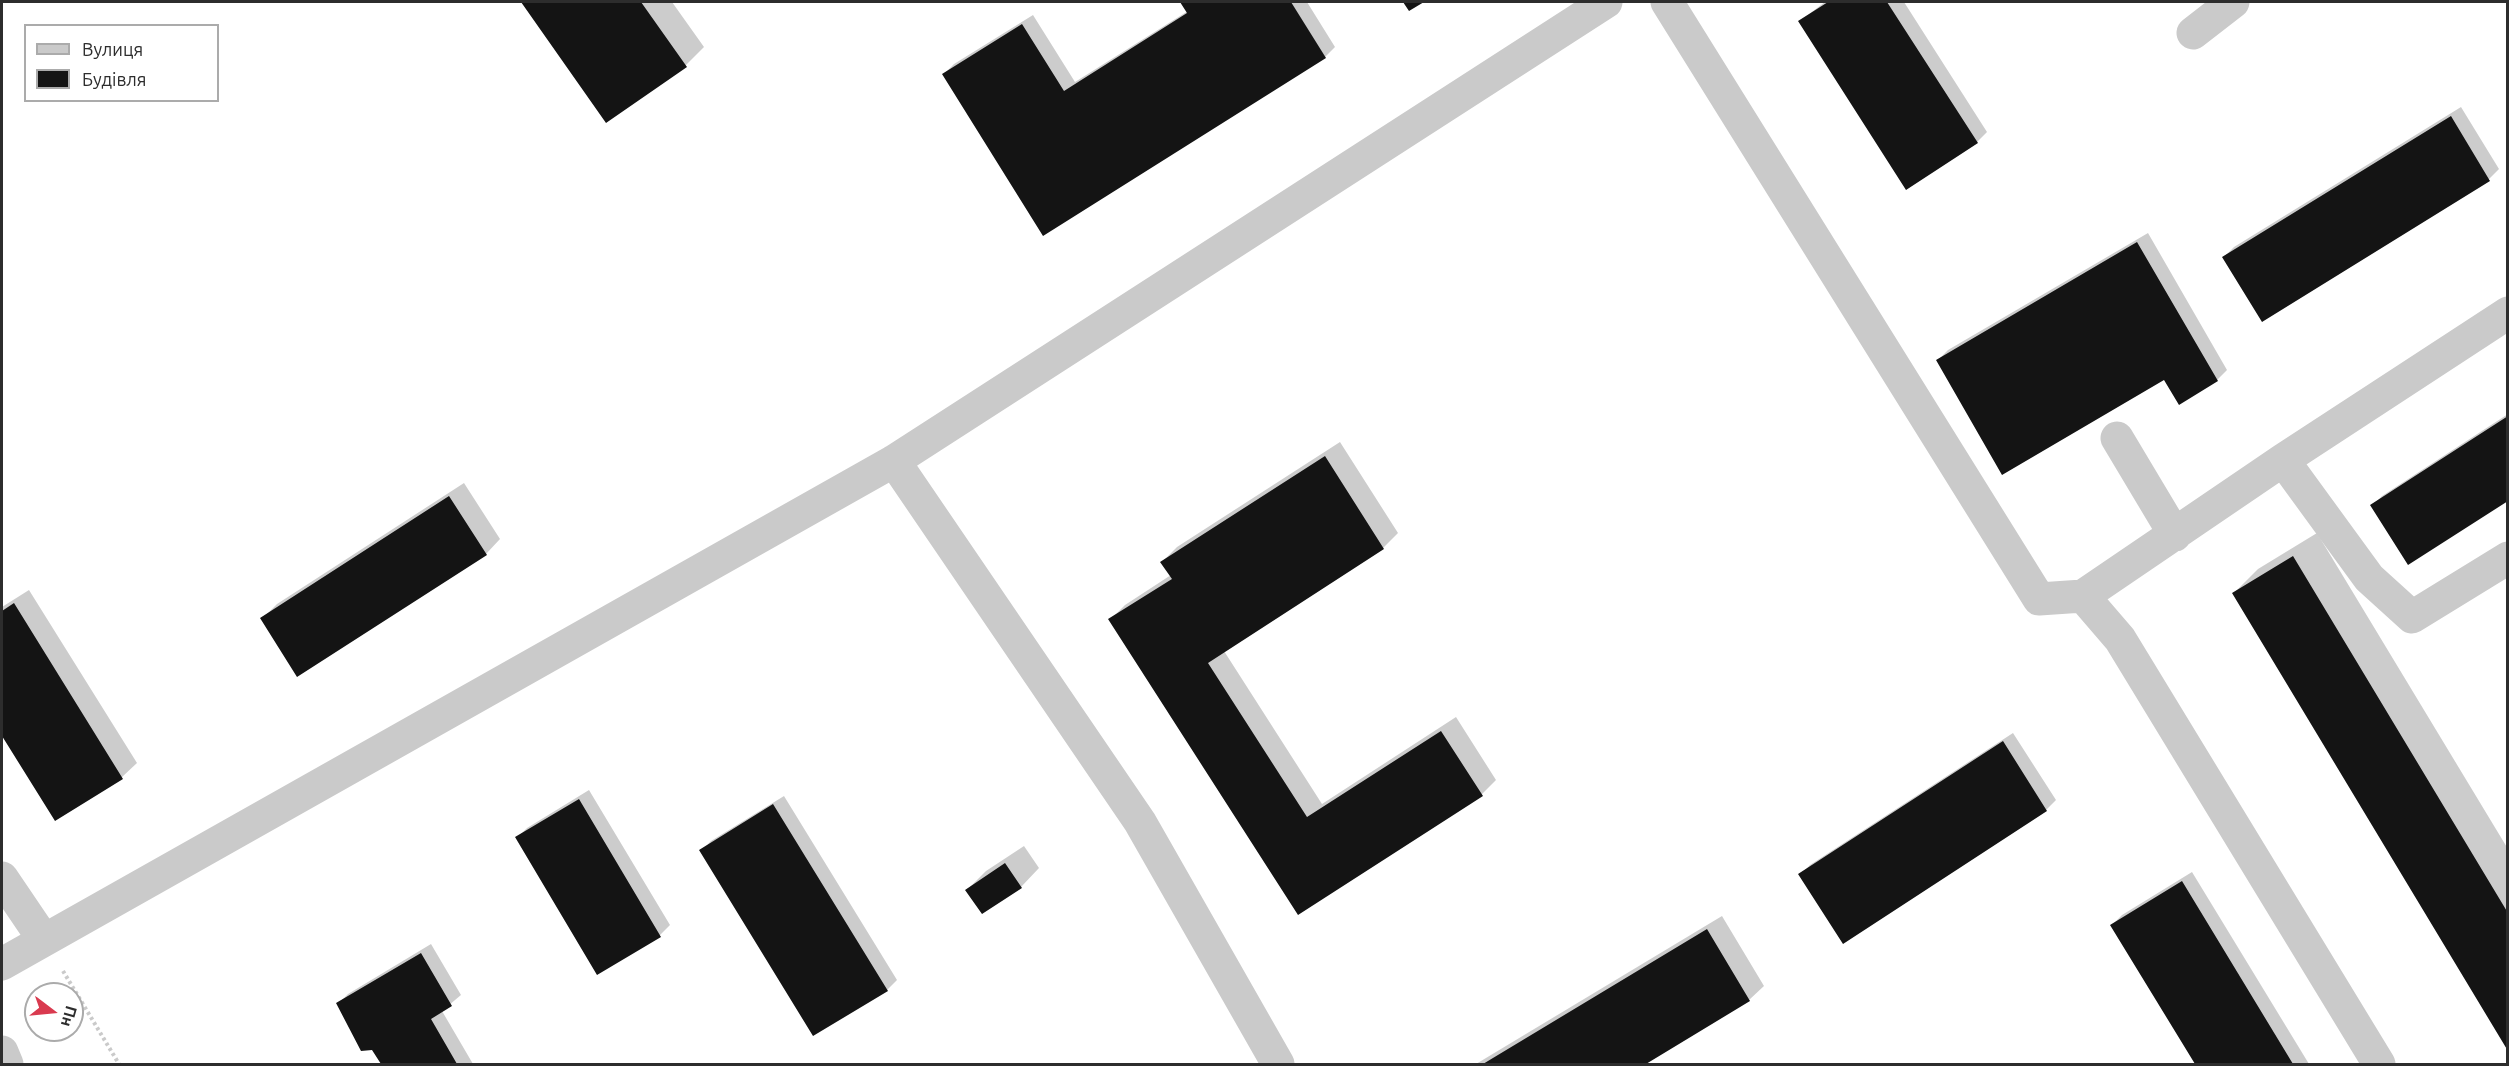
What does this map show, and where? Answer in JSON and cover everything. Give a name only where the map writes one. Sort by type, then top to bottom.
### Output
[{"type":"street","points":[[2,964],[894,461],[1606,2]]},
{"type":"street","points":[[1667,2],[2039,599],[2083,596],[2283,460],[2508,313]]},
{"type":"street","points":[[2193,33],[2233,2]]},
{"type":"street","points":[[2117,438],[2175,535]]},
{"type":"street","points":[[2283,460],[2369,578],[2412,617],[2508,558]]},
{"type":"street","points":[[894,461],[1140,822],[1278,1065]]},
{"type":"street","points":[[2083,596],[2120,639],[2379,1065]]},
{"type":"street","points":[[2,878],[44,940]]},
{"type":"street","points":[[2,1052],[7,1065]]},
{"type":"path","points":[[44,940],[119,1065]]},
{"type":"building","points":[[521,2],[641,2],[687,67],[606,123]]},
{"type":"building","points":[[1180,2],[1291,2],[1326,58],[1043,236],[942,74],[1022,24],[1064,91],[1187,13]]},
{"type":"building","points":[[1403,2],[1424,2],[1409,11]]},
{"type":"building","points":[[1828,2],[1887,2],[1978,143],[1906,190],[1798,21]]},
{"type":"building","points":[[2451,116],[2490,181],[2262,322],[2222,257]]},
{"type":"building","points":[[2137,242],[2218,381],[2179,405],[2164,380],[2002,475],[1936,360]]},
{"type":"building","points":[[2508,416],[2508,501],[2408,565],[2370,505]]},
{"type":"building","points":[[1325,456],[1384,549],[1208,663],[1307,817],[1441,731],[1483,796],[1298,915],[1108,619],[1172,579],[1160,562]]},
{"type":"building","points":[[449,496],[487,555],[297,677],[260,618]]},
{"type":"building","points":[[2293,556],[2508,913],[2508,1051],[2232,593]]},
{"type":"building","points":[[14,603],[123,779],[55,821],[2,736],[2,611]]},
{"type":"building","points":[[2003,741],[2047,811],[1843,944],[1798,874]]},
{"type":"building","points":[[579,799],[661,937],[597,975],[515,837]]},
{"type":"building","points":[[773,804],[888,991],[813,1036],[699,850]]},
{"type":"building","points":[[1005,863],[1022,888],[982,914],[965,890]]},
{"type":"building","points":[[2182,881],[2293,1064],[2195,1064],[2110,925]]},
{"type":"building","points":[[1707,929],[1750,1001],[1646,1064],[1483,1064]]},
{"type":"building","points":[[421,953],[452,1006],[431,1019],[457,1064],[381,1064],[372,1050],[361,1051],[336,1003]]}]
